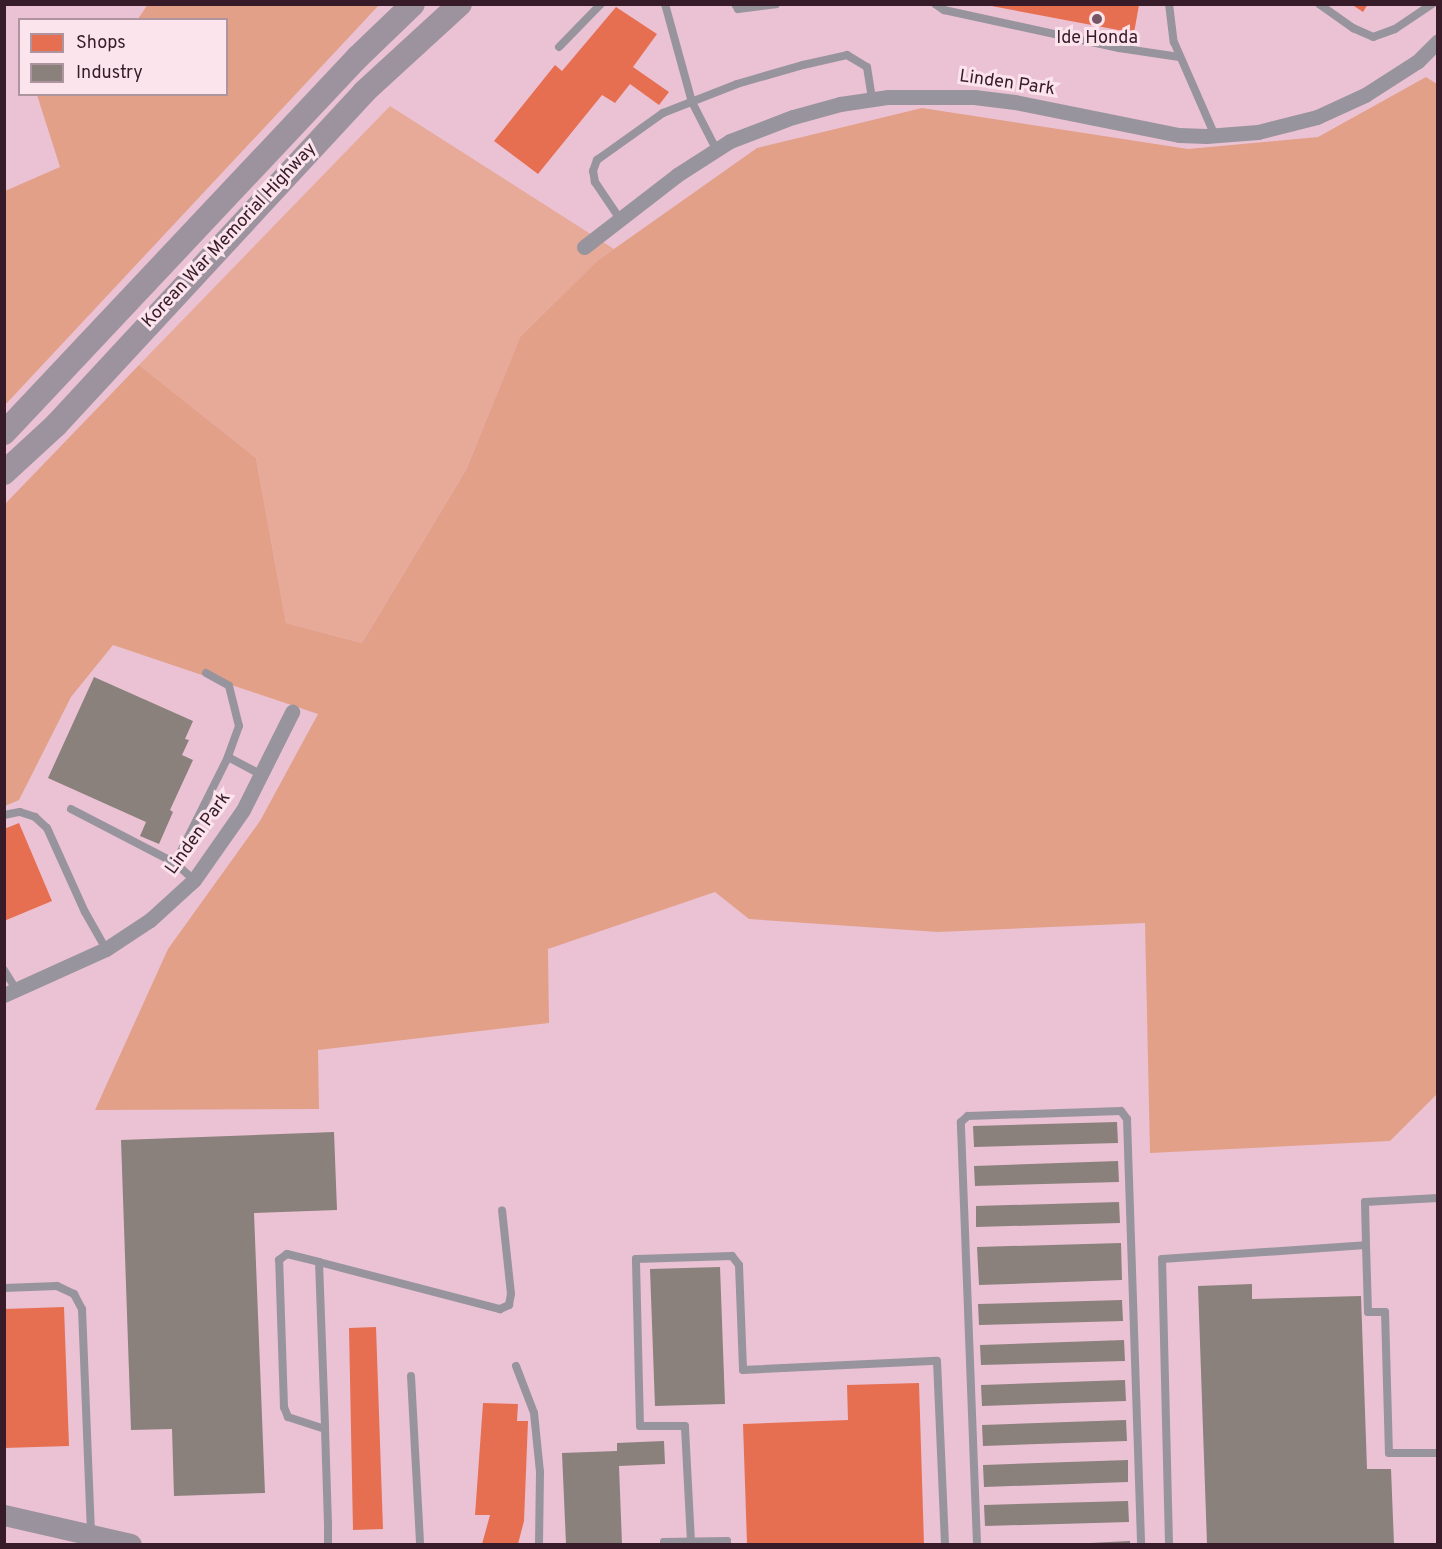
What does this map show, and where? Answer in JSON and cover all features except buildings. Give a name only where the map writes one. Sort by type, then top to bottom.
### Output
[{"type":"main road","name":"Korean War Memorial Highway","points":[[4,473],[56,425],[364,92],[460,4]]},
{"type":"main road","name":"Korean War Memorial Highway","points":[[4,433],[358,57],[411,6]]},
{"type":"main road","points":[[4,1515],[131,1545]]},
{"type":"street","name":"Linden Park","points":[[584,247],[677,175],[730,141],[793,117],[840,104],[872,99],[974,97],[1015,102],[1179,135],[1215,136],[1258,132],[1317,117],[1365,95],[1418,61],[1437,41]]},
{"type":"street","name":"Linden Park","points":[[10,992],[106,949],[150,920],[194,880],[243,810],[292,712]]},
{"type":"lane","points":[[559,47],[601,4]]},
{"type":"lane","points":[[665,4],[692,102],[716,149]]},
{"type":"lane","points":[[735,4],[738,9],[776,4]]},
{"type":"lane","points":[[1169,4],[1174,42],[1179,57],[1215,136]]},
{"type":"lane","points":[[1319,4],[1353,28],[1373,37],[1395,29],[1432,4]]},
{"type":"lane","points":[[937,5],[944,10],[1119,48],[1179,57]]},
{"type":"lane","points":[[620,219],[595,182],[593,171],[597,160],[663,113],[736,84],[848,55],[867,67],[872,99]]},
{"type":"lane","points":[[175,863],[228,757],[239,726],[229,686],[206,673]]},
{"type":"lane","points":[[228,757],[262,775]]},
{"type":"lane","points":[[71,808],[175,863],[194,880]]},
{"type":"lane","points":[[4,815],[20,812],[35,817],[47,828],[85,912],[106,949]]},
{"type":"lane","points":[[4,970],[10,992]]},
{"type":"lane","points":[[977,1545],[961,1122],[968,1116],[1121,1111],[1127,1119],[1141,1545]]},
{"type":"lane","points":[[1437,1198],[1365,1202],[1368,1312],[1385,1312],[1389,1453],[1437,1453]]},
{"type":"lane","points":[[325,1429],[288,1417],[284,1407],[279,1260],[287,1254],[500,1309],[509,1305],[511,1294],[502,1209]]},
{"type":"lane","points":[[1169,1545],[1162,1259],[1366,1245]]},
{"type":"lane","points":[[691,1542],[685,1426],[640,1426],[636,1259],[732,1256],[739,1265],[743,1370],[937,1361],[945,1545]]},
{"type":"lane","points":[[319,1262],[328,1545]]},
{"type":"lane","points":[[4,1288],[57,1286],[74,1294],[82,1309],[91,1535]]},
{"type":"lane","points":[[516,1366],[534,1413],[540,1472],[539,1545]]},
{"type":"lane","points":[[411,1376],[420,1545]]},
{"type":"lane","points":[[664,1545],[664,1542],[727,1541],[727,1545]]},
{"type":"shaded area","points":[[148,4],[379,5],[5,405],[5,191],[60,167],[37,96],[228,96],[228,18],[139,18]]},
{"type":"shaded area","points":[[1426,77],[1437,84],[1438,1093],[1390,1141],[1150,1153],[1145,923],[938,932],[749,919],[715,892],[548,949],[549,1023],[318,1050],[319,1109],[95,1110],[168,949],[260,821],[318,714],[113,645],[71,697],[19,800],[5,806],[5,504],[139,365],[256,458],[286,623],[362,643],[466,470],[520,337],[597,261],[757,148],[922,108],[1188,149],[1318,137]]},
{"type":"shaded area","points":[[390,106],[614,249],[597,261],[520,337],[466,470],[362,643],[286,623],[256,458],[139,365]]},
{"type":"place","name":"Ide Honda","points":[[1097,19]]}]
